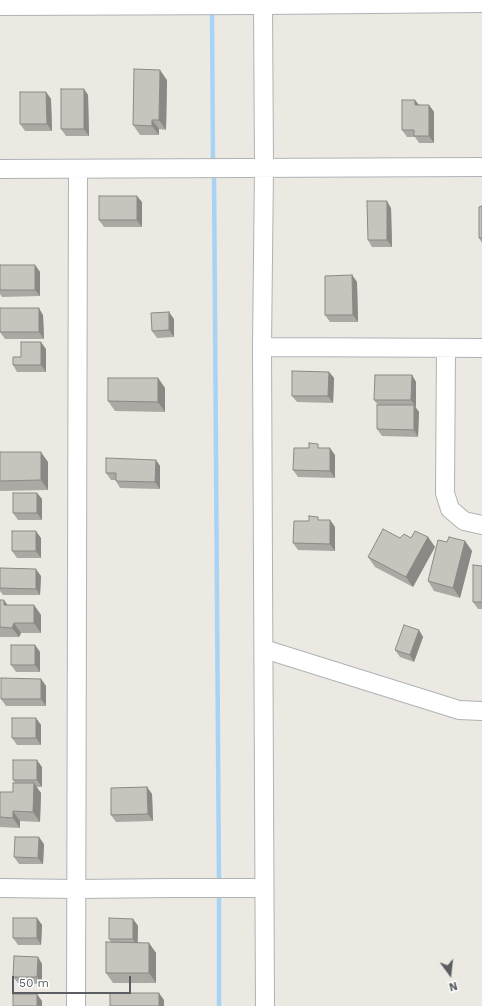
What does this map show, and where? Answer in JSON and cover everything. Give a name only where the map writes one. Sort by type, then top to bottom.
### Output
[{"type":"street","points":[[0,4],[103,2],[263,3],[482,1]]},
{"type":"street","points":[[263,3],[264,168],[262,347],[265,1006]]},
{"type":"street","points":[[0,168],[482,167]]},
{"type":"street","points":[[76,1006],[78,169]]},
{"type":"street","points":[[262,347],[482,348]]},
{"type":"street","points":[[446,348],[445,493],[450,509],[464,521],[482,525]]},
{"type":"street","points":[[264,649],[459,710],[482,711]]},
{"type":"street","points":[[0,888],[264,888]]},
{"type":"building","points":[[134,69],[160,70],[159,120],[152,120],[152,126],[133,125]]},
{"type":"building","points":[[61,89],[84,89],[84,129],[61,129]]},
{"type":"building","points":[[20,92],[46,92],[47,124],[20,124]]},
{"type":"building","points":[[402,100],[415,100],[415,105],[429,105],[429,136],[414,136],[414,130],[402,130]]},
{"type":"building","points":[[99,196],[137,196],[137,220],[99,220]]},
{"type":"building","points":[[367,201],[387,201],[387,240],[368,240]]},
{"type":"building","points":[[482,206],[482,238],[479,238],[479,207]]},
{"type":"building","points":[[0,265],[35,265],[35,290],[0,290]]},
{"type":"building","points":[[352,275],[353,315],[325,315],[325,276]]},
{"type":"building","points":[[0,308],[39,308],[39,332],[0,332]]},
{"type":"building","points":[[169,312],[169,330],[152,331],[151,313]]},
{"type":"building","points":[[21,342],[41,342],[41,365],[13,365],[13,357],[21,357]]},
{"type":"building","points":[[292,371],[329,372],[328,396],[292,396]]},
{"type":"building","points":[[375,375],[412,375],[411,400],[374,400]]},
{"type":"building","points":[[108,378],[158,378],[158,402],[108,401]]},
{"type":"building","points":[[377,405],[414,405],[414,430],[377,429]]},
{"type":"building","points":[[309,443],[318,444],[318,448],[330,448],[330,471],[293,470],[294,448],[309,448]]},
{"type":"building","points":[[0,452],[41,452],[41,480],[0,481]]},
{"type":"building","points":[[106,458],[156,460],[155,482],[116,481],[116,473],[106,473]]},
{"type":"building","points":[[13,493],[37,493],[37,513],[13,513]]},
{"type":"building","points":[[309,516],[318,517],[318,520],[330,520],[330,544],[293,543],[294,521],[309,521]]},
{"type":"building","points":[[383,529],[400,538],[404,534],[411,538],[415,531],[428,537],[406,577],[368,557]]},
{"type":"building","points":[[12,531],[36,531],[36,551],[12,551]]},
{"type":"building","points":[[449,537],[465,541],[453,588],[428,581],[438,540],[447,542]]},
{"type":"building","points":[[473,565],[482,566],[482,602],[473,602]]},
{"type":"building","points":[[0,568],[36,569],[36,589],[0,588]]},
{"type":"building","points":[[0,600],[4,600],[4,605],[34,605],[34,623],[14,623],[12,628],[0,627]]},
{"type":"building","points":[[404,625],[419,630],[410,655],[395,650]]},
{"type":"building","points":[[11,645],[35,645],[35,665],[11,665]]},
{"type":"building","points":[[1,678],[41,679],[41,699],[1,699]]},
{"type":"building","points":[[12,718],[36,718],[36,738],[12,738]]},
{"type":"building","points":[[13,760],[37,760],[37,780],[13,780]]},
{"type":"building","points":[[13,783],[34,783],[33,812],[13,811],[13,818],[0,817],[0,792],[13,792]]},
{"type":"building","points":[[147,787],[148,814],[111,815],[111,788]]},
{"type":"building","points":[[15,837],[39,837],[38,858],[14,857]]},
{"type":"building","points":[[13,918],[37,918],[37,938],[13,938]]},
{"type":"building","points":[[109,918],[133,919],[133,939],[109,939]]},
{"type":"building","points":[[106,942],[149,943],[149,973],[106,973]]},
{"type":"building","points":[[14,956],[38,957],[37,977],[13,977]]},
{"type":"building","points":[[110,993],[159,993],[159,1006],[110,1006]]},
{"type":"building","points":[[13,994],[37,994],[37,1006],[13,1006]]},
{"type":"waterway","points":[[212,10],[213,164]]},
{"type":"waterway","points":[[214,172],[219,884]]},
{"type":"waterway","points":[[219,892],[219,1006]]}]
